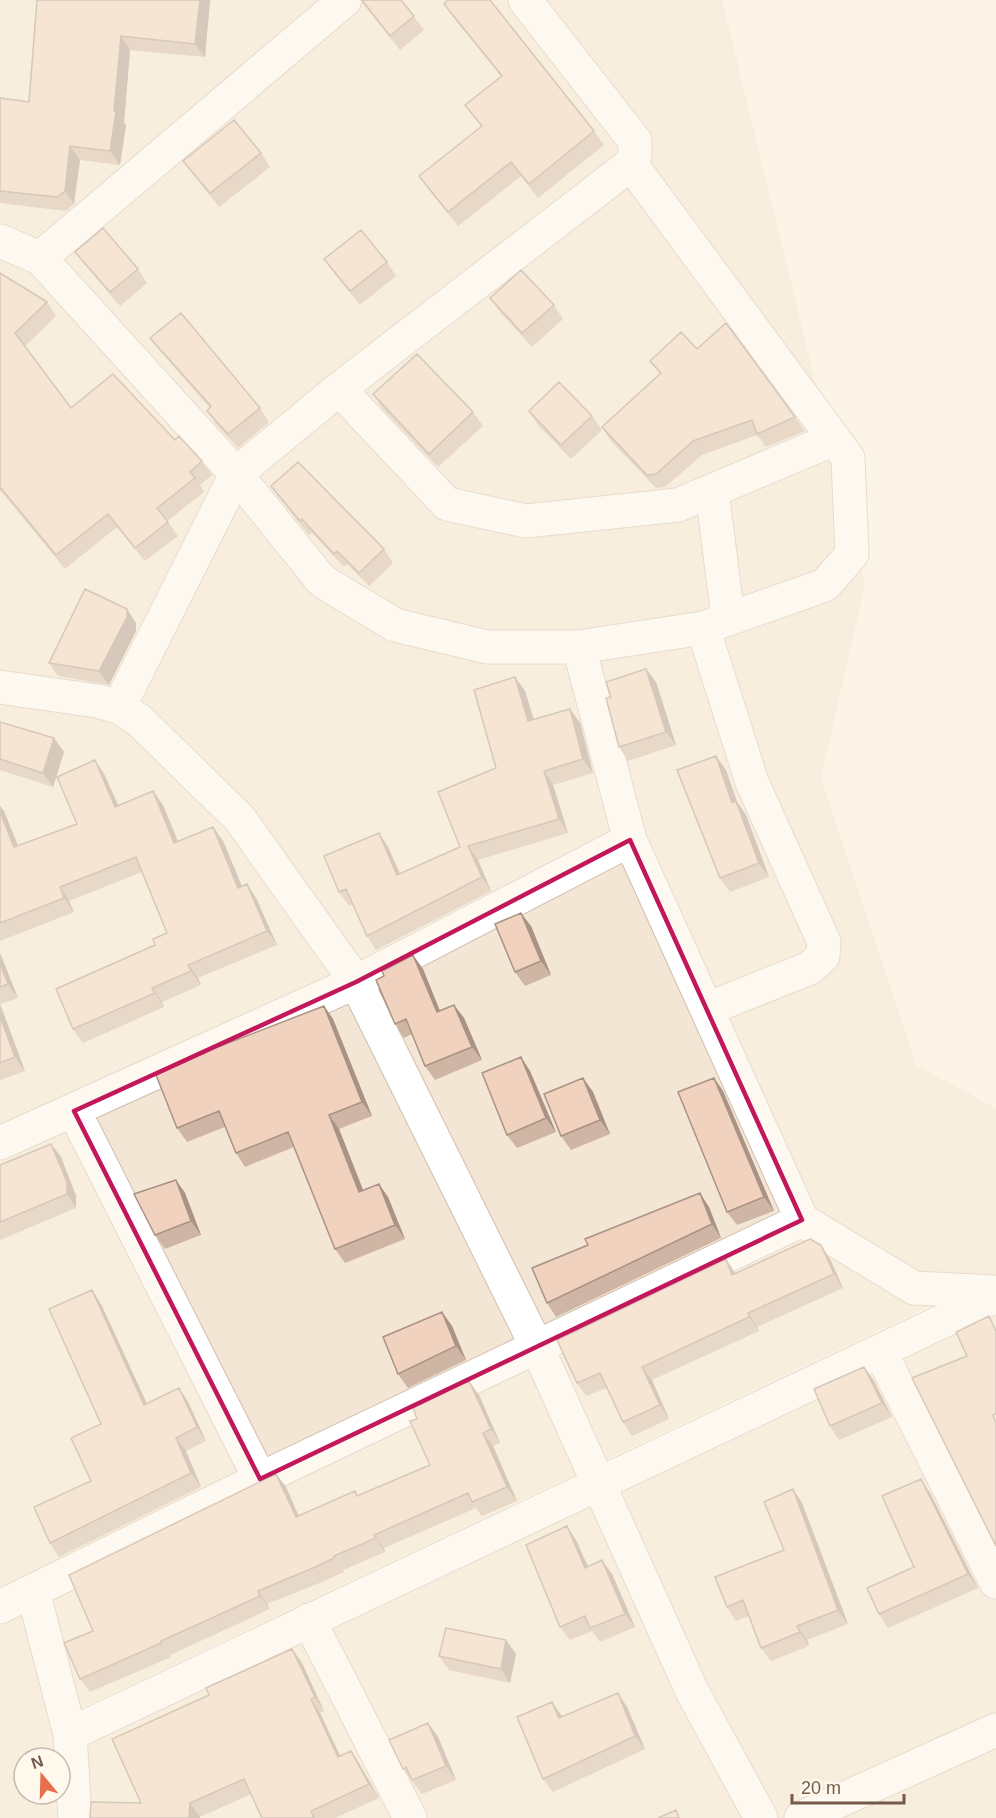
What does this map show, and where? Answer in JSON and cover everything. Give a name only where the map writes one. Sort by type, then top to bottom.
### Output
[{"type":"street","points":[[40,258],[345,0]]},
{"type":"street","points":[[119,707],[236,474],[339,389],[631,164],[635,155],[635,141],[525,0]]},
{"type":"street","points":[[0,241],[40,258],[236,474],[322,581],[395,625],[487,647],[579,647],[716,623],[825,585],[852,554],[848,458],[631,164]]},
{"type":"street","points":[[339,389],[447,504],[526,521],[678,505],[834,439]]},
{"type":"street","points":[[707,1009],[810,968],[823,956],[824,942],[752,782],[716,623],[712,491]]},
{"type":"street","points":[[579,647],[630,840],[802,1220],[914,1288],[996,1294]]},
{"type":"street","points":[[0,687],[96,700],[119,707],[140,721],[240,819],[356,982],[537,1347],[692,1691],[761,1818]]},
{"type":"street","points":[[0,1143],[356,982],[630,840]]},
{"type":"street","points":[[74,1111],[260,1479]]},
{"type":"street","points":[[0,1607],[260,1479],[802,1220]]},
{"type":"street","points":[[70,1734],[996,1294]]},
{"type":"street","points":[[880,1351],[996,1582]]},
{"type":"street","points":[[33,1591],[70,1734],[75,1818]]},
{"type":"street","points":[[309,1620],[410,1818]]},
{"type":"street","points":[[801,1818],[996,1731]]},
{"type":"highlighted area","points":[[630,840],[802,1220],[260,1479],[74,1111],[356,982]]},
{"type":"shaded area","points":[[0,0],[722,0],[865,585],[821,778],[916,1065],[996,1108],[996,1275],[51,1723],[53,1746],[12,1746],[12,1806],[57,1806],[58,1818],[0,1818]]},
{"type":"shaded area","points":[[996,1306],[996,1818],[93,1818],[88,1741]]},
{"type":"building","points":[[37,0],[200,0],[195,44],[121,36],[114,111],[116,111],[110,151],[70,146],[65,191],[57,197],[0,191],[0,98],[29,102]]},
{"type":"building","points":[[362,0],[401,0],[414,16],[390,36]]},
{"type":"building","points":[[448,0],[490,0],[594,131],[529,184],[511,162],[448,212],[419,176],[482,126],[465,105],[502,76],[444,4]]},
{"type":"building","points":[[234,120],[261,153],[210,193],[183,161]]},
{"type":"building","points":[[103,228],[138,269],[110,292],[75,252]]},
{"type":"building","points":[[361,230],[387,262],[350,291],[324,259]]},
{"type":"building","points":[[521,270],[554,305],[522,333],[490,298]]},
{"type":"building","points":[[0,273],[47,302],[15,333],[71,408],[113,374],[175,440],[179,436],[202,461],[190,472],[195,478],[157,508],[168,522],[135,548],[108,514],[56,555],[0,487]]},
{"type":"building","points":[[181,313],[260,408],[228,434],[207,411],[211,406],[150,338]]},
{"type":"building","points":[[726,323],[795,417],[757,434],[752,420],[693,441],[656,474],[647,475],[602,427],[661,373],[650,361],[681,332],[697,349]]},
{"type":"building","points":[[417,354],[473,412],[429,454],[373,394]]},
{"type":"building","points":[[559,382],[592,416],[561,445],[529,411]]},
{"type":"building","points":[[298,462],[384,549],[359,573],[337,551],[334,554],[302,519],[300,521],[271,486]]},
{"type":"building","points":[[85,589],[127,609],[127,617],[99,671],[49,663]]},
{"type":"building","points":[[646,669],[666,732],[619,747],[606,698],[611,697],[606,682]]},
{"type":"building","points":[[515,677],[528,721],[570,709],[583,759],[544,771],[559,819],[468,846],[482,877],[367,936],[346,889],[339,892],[324,856],[379,833],[397,875],[460,847],[438,792],[496,768],[474,690]]},
{"type":"building","points":[[0,722],[54,738],[43,773],[0,759]]},
{"type":"building","points":[[716,756],[732,803],[736,801],[759,863],[720,878],[677,770]]},
{"type":"building","points":[[95,760],[115,807],[153,791],[174,843],[213,827],[238,888],[247,884],[267,931],[188,965],[191,971],[152,988],[155,993],[73,1029],[56,989],[155,945],[153,939],[167,933],[136,857],[60,887],[64,898],[0,923],[0,812],[14,847],[77,824],[57,777]]},
{"type":"building","points":[[521,913],[541,961],[515,972],[495,924]]},
{"type":"building","points":[[413,955],[437,1012],[454,1005],[472,1047],[425,1066],[406,1019],[395,1024],[376,980],[384,976],[382,971]]},
{"type":"building","points":[[0,964],[8,984],[0,987]]},
{"type":"building","points":[[324,1006],[362,1102],[329,1115],[359,1192],[379,1184],[395,1225],[335,1249],[288,1132],[236,1153],[219,1111],[177,1128],[156,1075],[215,1048]]},
{"type":"building","points":[[0,1016],[15,1057],[0,1063]]},
{"type":"building","points":[[521,1057],[546,1118],[507,1135],[482,1073]]},
{"type":"building","points":[[583,1078],[600,1120],[561,1136],[544,1094]]},
{"type":"building","points":[[714,1078],[764,1197],[727,1212],[678,1092]]},
{"type":"building","points":[[51,1144],[67,1182],[67,1194],[0,1222],[0,1165]]},
{"type":"building","points":[[176,1180],[191,1221],[155,1235],[134,1194]]},
{"type":"building","points":[[700,1193],[712,1224],[547,1303],[532,1268],[588,1245],[585,1239]]},
{"type":"building","points":[[810,1239],[821,1245],[834,1274],[748,1313],[749,1317],[642,1367],[660,1405],[623,1422],[600,1373],[577,1383],[557,1340],[726,1259],[732,1275]]},
{"type":"building","points":[[92,1290],[144,1405],[179,1388],[197,1427],[176,1438],[191,1473],[50,1543],[34,1507],[91,1481],[71,1438],[101,1424],[49,1309]]},
{"type":"building","points":[[442,1312],[456,1346],[398,1374],[383,1337]]},
{"type":"building","points":[[989,1316],[996,1331],[996,1414],[993,1415],[996,1424],[996,1546],[912,1378],[967,1356],[956,1332]]},
{"type":"building","points":[[864,1367],[882,1403],[830,1426],[814,1389]]},
{"type":"building","points":[[469,1381],[491,1429],[483,1433],[507,1487],[472,1502],[468,1493],[374,1535],[376,1538],[258,1591],[260,1596],[80,1679],[64,1643],[93,1631],[69,1575],[276,1474],[296,1517],[355,1491],[357,1496],[430,1465],[410,1421],[417,1419],[413,1408]]},
{"type":"building","points":[[921,1479],[968,1574],[879,1614],[867,1588],[914,1567],[882,1496]]},
{"type":"building","points":[[793,1489],[838,1610],[797,1626],[800,1632],[761,1648],[743,1600],[727,1607],[715,1577],[784,1550],[764,1502]]},
{"type":"building","points":[[567,1526],[585,1568],[602,1560],[625,1614],[590,1628],[585,1616],[560,1627],[526,1545]]},
{"type":"building","points":[[446,1628],[506,1640],[501,1669],[439,1656]]},
{"type":"building","points":[[292,1649],[315,1697],[311,1699],[338,1757],[351,1751],[369,1784],[311,1811],[314,1818],[262,1818],[244,1779],[190,1803],[189,1818],[90,1818],[91,1802],[141,1803],[112,1739],[209,1695],[206,1688]]},
{"type":"building","points":[[618,1693],[635,1736],[543,1779],[517,1717],[552,1702],[559,1718]]},
{"type":"building","points":[[428,1723],[446,1766],[412,1780],[406,1767],[403,1769],[389,1740]]},
{"type":"building","points":[[676,1810],[679,1818],[658,1818]]}]
